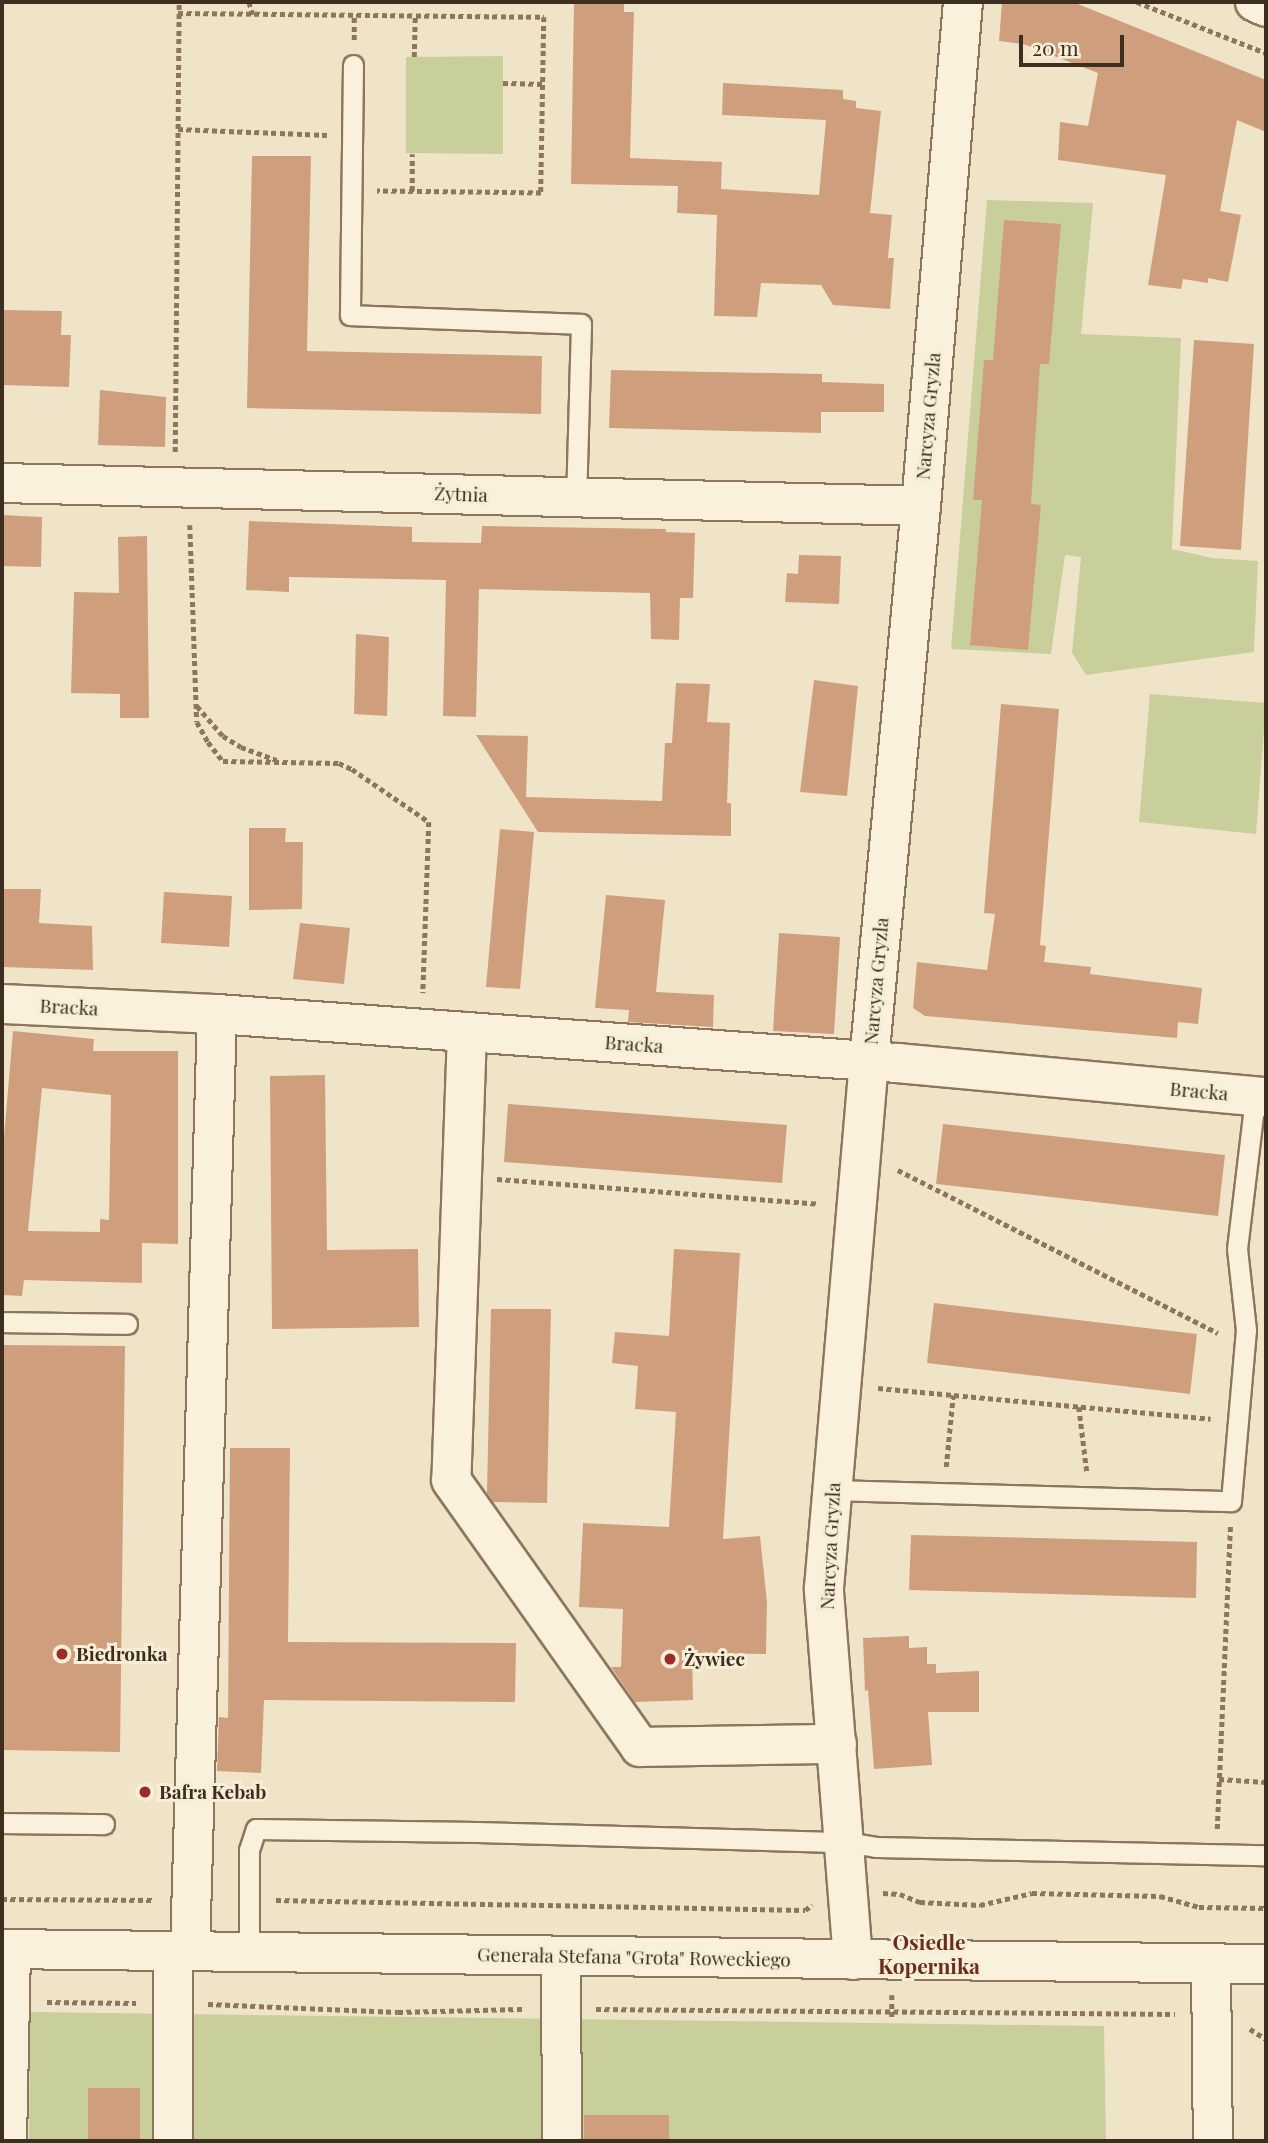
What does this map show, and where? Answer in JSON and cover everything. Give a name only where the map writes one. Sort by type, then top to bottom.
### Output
[{"type":"street","name":"Narcyza Gryzla","points":[[853,1960],[824,1588],[869,1061],[921,506],[962,2]]},
{"type":"street","points":[[1255,2],[1266,7]]},
{"type":"street","name":"Żytnia","points":[[2,483],[921,506]]},
{"type":"street","name":"Bracka","points":[[2,1004],[217,1014],[869,1061],[1261,1097]]},
{"type":"street","points":[[173,2141],[173,2004],[192,1900],[217,1014]]},
{"type":"street","points":[[467,1032],[451,1480],[640,1747],[837,1744]]},
{"type":"street","points":[[6,1949],[10,2001],[7,2141]]},
{"type":"street","name":"Generała Stefana \"Grota\" Roweckiego","points":[[6,1949],[1266,1964]]},
{"type":"street","points":[[561,1956],[562,2141]]},
{"type":"street","points":[[1211,1963],[1213,2141]]},
{"type":"lane","points":[[353,65],[349,315],[581,324],[576,498]]},
{"type":"lane","points":[[832,1490],[1231,1501],[1246,1327],[1237,1250],[1261,1097]]},
{"type":"lane","points":[[2,1321],[127,1324]]},
{"type":"lane","points":[[2,1823],[104,1824]]},
{"type":"lane","points":[[249,1951],[250,1850],[257,1829],[845,1842],[875,1847],[1266,1855]]},
{"type":"path","points":[[178,2],[174,460],[184,486],[190,526],[197,722],[223,761],[346,766],[429,822],[421,1028]]},
{"type":"path","points":[[249,2],[253,14]]},
{"type":"path","points":[[1137,2],[1266,53]]},
{"type":"path","points":[[178,13],[544,17],[541,193],[352,191]]},
{"type":"path","points":[[414,57],[415,15]]},
{"type":"path","points":[[503,83],[542,84]]},
{"type":"path","points":[[178,129],[352,136]]},
{"type":"path","points":[[412,153],[412,191]]},
{"type":"path","points":[[196,705],[223,736],[241,747],[282,762]]},
{"type":"path","points":[[888,1165],[1245,1346]]},
{"type":"path","points":[[461,1176],[830,1204]]},
{"type":"path","points":[[876,1388],[1238,1421]]},
{"type":"path","points":[[943,1494],[953,1395]]},
{"type":"path","points":[[1079,1407],[1090,1498]]},
{"type":"path","points":[[1216,1854],[1231,1501]]},
{"type":"path","points":[[1219,1779],[1266,1782]]},
{"type":"path","points":[[249,1901],[805,1910],[835,1892],[900,1894],[920,1902],[980,1905],[1032,1893],[1160,1896],[1199,1907],[1266,1908]]},
{"type":"path","points":[[2,1899],[192,1900]]},
{"type":"path","points":[[892,1991],[892,2017]]},
{"type":"path","points":[[10,2001],[398,2012],[561,2009],[891,2010],[1212,2015]]},
{"type":"green space","points":[[503,56],[503,154],[406,153],[406,57]]},
{"type":"green space","points":[[987,200],[1093,203],[1081,334],[1181,338],[1172,549],[1212,558],[1258,561],[1254,652],[1086,675],[1072,653],[1081,557],[1065,555],[1051,654],[951,649]]},
{"type":"green space","points":[[1150,694],[1266,703],[1256,834],[1139,822]]},
{"type":"green space","points":[[30,2012],[1104,2026],[1106,2141],[29,2141]]},
{"type":"building","points":[[574,2],[624,2],[624,12],[634,12],[630,158],[722,162],[721,189],[819,195],[826,120],[722,115],[723,83],[843,90],[843,99],[856,101],[856,108],[881,111],[870,213],[892,215],[888,258],[894,258],[890,309],[833,305],[821,285],[761,283],[757,317],[714,316],[717,215],[677,213],[678,186],[571,184]]},
{"type":"building","points":[[1002,2],[1073,2],[1266,80],[1266,132],[1237,120],[1220,211],[1241,215],[1228,282],[1208,278],[1208,283],[1183,279],[1181,289],[1148,285],[1166,175],[1058,160],[1060,122],[1088,126],[1098,73],[1023,44],[999,41]]},
{"type":"building","points":[[252,156],[311,156],[307,351],[542,356],[541,414],[247,408]]},
{"type":"building","points":[[1004,220],[1061,224],[1049,364],[1040,364],[1031,504],[1041,505],[1028,650],[970,645],[982,500],[973,500],[984,360],[993,360]]},
{"type":"building","points":[[2,310],[62,311],[61,335],[71,335],[69,387],[2,385]]},
{"type":"building","points":[[1194,340],[1254,344],[1241,550],[1180,546]]},
{"type":"building","points":[[611,370],[822,374],[822,382],[884,384],[884,412],[821,412],[821,433],[609,428]]},
{"type":"building","points":[[100,390],[166,397],[165,447],[98,445]]},
{"type":"building","points":[[2,515],[42,517],[41,567],[2,566]]},
{"type":"building","points":[[249,521],[412,527],[412,542],[481,543],[482,526],[666,529],[666,532],[695,533],[693,598],[680,598],[679,640],[651,639],[650,593],[479,589],[476,717],[443,716],[446,580],[289,577],[289,592],[246,590]]},
{"type":"building","points":[[147,536],[149,718],[120,718],[120,694],[71,693],[74,592],[119,593],[118,537]]},
{"type":"building","points":[[799,555],[841,556],[839,604],[785,602],[787,573],[798,574]]},
{"type":"building","points":[[356,634],[389,637],[387,716],[354,714]]},
{"type":"building","points":[[814,680],[858,686],[847,796],[800,792]]},
{"type":"building","points":[[676,683],[710,684],[707,722],[730,723],[727,803],[731,803],[731,836],[538,832],[476,735],[528,736],[526,797],[662,801],[665,743],[672,743]]},
{"type":"building","points":[[1001,704],[1059,709],[1040,945],[1046,946],[1044,962],[1091,967],[1090,974],[1202,988],[1198,1024],[1178,1022],[1177,1038],[925,1016],[913,1008],[917,962],[987,970],[995,914],[984,913]]},
{"type":"building","points":[[249,828],[286,828],[285,842],[303,842],[302,909],[249,910]]},
{"type":"building","points":[[500,829],[534,832],[520,989],[486,987]]},
{"type":"building","points":[[2,889],[41,889],[39,923],[92,926],[93,970],[2,967]]},
{"type":"building","points":[[164,892],[232,896],[229,947],[161,943]]},
{"type":"building","points":[[606,895],[665,900],[656,992],[714,995],[713,1027],[628,1022],[629,1010],[595,1008]]},
{"type":"building","points":[[300,923],[350,928],[344,984],[293,979]]},
{"type":"building","points":[[779,933],[840,937],[834,1034],[773,1031]]},
{"type":"building","points":[[13,1031],[94,1039],[93,1051],[178,1051],[178,1244],[142,1243],[142,1283],[24,1280],[22,1296],[2,1295],[2,1161]],"holes":[[[42,1088],[111,1095],[109,1220],[100,1219],[100,1232],[28,1231]]]},
{"type":"building","points":[[325,1075],[327,1250],[418,1249],[419,1327],[272,1329],[270,1076]]},
{"type":"building","points":[[508,1104],[787,1125],[782,1183],[504,1162]]},
{"type":"building","points":[[943,1124],[1225,1155],[1218,1216],[936,1184]]},
{"type":"building","points":[[674,1249],[740,1253],[723,1539],[760,1536],[767,1602],[766,1654],[692,1653],[693,1700],[635,1702],[611,1667],[621,1667],[623,1609],[579,1607],[583,1523],[669,1527],[676,1412],[635,1409],[638,1366],[612,1363],[615,1332],[669,1336]]},
{"type":"building","points":[[934,1303],[1197,1334],[1190,1394],[927,1363]]},
{"type":"building","points":[[491,1309],[551,1309],[547,1503],[493,1502],[487,1493]]},
{"type":"building","points":[[2,1345],[125,1346],[120,1752],[2,1750]]},
{"type":"building","points":[[230,1448],[290,1448],[288,1642],[516,1643],[515,1702],[264,1700],[261,1773],[217,1771],[219,1717],[228,1718]]},
{"type":"building","points":[[911,1535],[1197,1542],[1196,1598],[909,1590]]},
{"type":"building","points":[[909,1636],[909,1648],[927,1647],[927,1664],[936,1664],[936,1673],[979,1671],[979,1712],[928,1712],[932,1765],[874,1769],[868,1690],[865,1691],[863,1638]]},
{"type":"building","points":[[88,2088],[140,2088],[140,2141],[88,2141]]},
{"type":"building","points":[[584,2115],[669,2115],[669,2141],[584,2141]]},
{"type":"place","name":"Biedronka","points":[[62,1654]]},
{"type":"place","name":"Żywiec","points":[[670,1659]]},
{"type":"place","name":"Bafra Kebab","points":[[145,1792]]},
{"type":"district","name":"Osiedle Kopernika","points":[[929,1953]]}]
